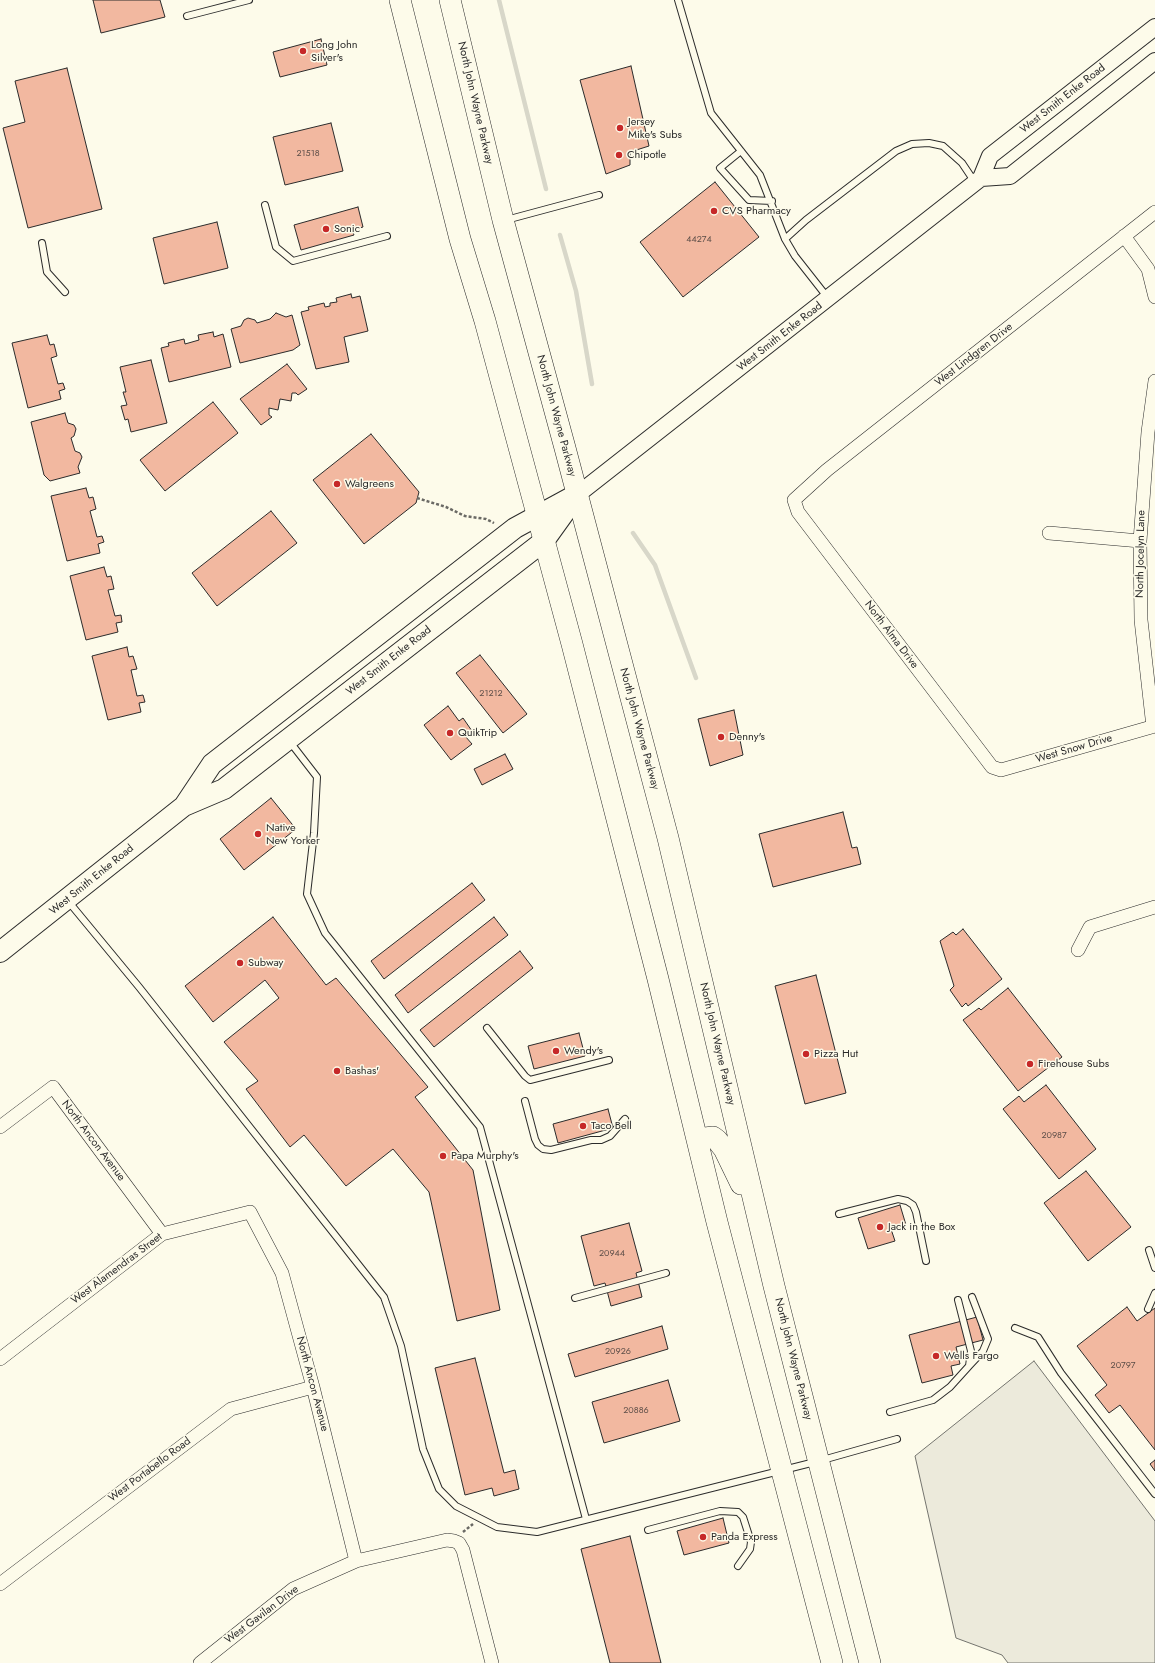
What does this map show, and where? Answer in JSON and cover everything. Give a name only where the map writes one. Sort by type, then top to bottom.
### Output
[{"type":"highway","points":[[400,0],[460,239],[572,644],[698,1139],[717,1222],[832,1663]]},
{"type":"highway","name":"North John Wayne Parkway","points":[[450,0],[503,220],[668,838],[758,1219],[870,1663]]},
{"type":"highway","points":[[698,1139],[713,1137],[720,1143],[758,1219]]},
{"type":"main road","name":"West Smith Enke Road","points":[[184,806],[212,764],[515,528],[577,495]]},
{"type":"main road","name":"West Smith Enke Road","points":[[0,952],[184,806],[224,789],[544,541],[577,495]]},
{"type":"main road","points":[[288,739],[288,726],[292,719],[352,670],[359,649]]},
{"type":"street","name":"West Smith Enke Road","points":[[577,495],[978,181],[990,156],[1155,27]]},
{"type":"street","points":[[978,181],[1010,176],[1155,61]]},
{"type":"street","name":"West Lindgren Drive","points":[[794,500],[827,470],[1155,212]]},
{"type":"street","points":[[1124,236],[1148,269],[1155,297]]},
{"type":"street","name":"North Jocelyn Lane","points":[[1154,727],[1141,620],[1140,541],[1148,432],[1155,381]]},
{"type":"street","name":"North Alma Drive","points":[[794,500],[798,512],[992,767]]},
{"type":"street","points":[[1049,534],[1140,541]]},
{"type":"street","name":"West Snow Drive","points":[[992,767],[1001,770],[1154,727]]},
{"type":"street","points":[[1078,950],[1090,927],[1155,907]]},
{"type":"street","name":"North Ancon Avenue","points":[[0,1127],[53,1087],[162,1234]]},
{"type":"street","name":"North Ancon Avenue","points":[[250,1212],[282,1273],[314,1387],[356,1561]]},
{"type":"street","name":"West Alamendras Street","points":[[0,1359],[162,1234],[250,1212]]},
{"type":"street","name":"West Portabello Road","points":[[0,1584],[231,1409],[314,1387]]},
{"type":"street","name":"West Gavilan Drive","points":[[200,1663],[294,1590],[356,1561],[447,1540],[459,1545]]},
{"type":"street","points":[[459,1545],[492,1663]]},
{"type":"lane","points":[[187,16],[249,0]]},
{"type":"lane","points":[[678,0],[711,114],[760,175],[772,202],[785,239],[795,256],[829,299]]},
{"type":"lane","points":[[785,239],[806,220],[896,151],[912,144],[929,143],[943,146],[962,163],[978,181]]},
{"type":"lane","points":[[741,151],[720,168],[749,200],[772,202]]},
{"type":"lane","points":[[503,220],[600,195]]},
{"type":"lane","points":[[265,205],[276,248],[293,261],[387,236]]},
{"type":"lane","points":[[42,243],[47,272],[65,292]]},
{"type":"lane","points":[[288,739],[317,777],[314,833],[307,894],[325,933],[480,1127],[586,1519]]},
{"type":"lane","points":[[67,900],[139,987],[384,1297],[401,1346],[423,1449],[439,1489],[456,1506],[497,1527],[537,1532],[819,1461],[898,1439]]},
{"type":"lane","points":[[487,1028],[525,1076],[530,1080],[609,1060]]},
{"type":"lane","points":[[524,1101],[535,1140],[543,1149],[550,1150],[591,1140],[601,1140],[610,1136],[625,1119]]},
{"type":"lane","points":[[840,1214],[898,1199],[907,1200],[914,1205],[926,1261]]},
{"type":"lane","points":[[1149,1250],[1155,1268]]},
{"type":"lane","points":[[575,1298],[666,1273]]},
{"type":"lane","points":[[1148,1309],[1155,1292]]},
{"type":"lane","points":[[890,1412],[933,1400],[950,1387],[983,1351],[988,1338],[972,1296]]},
{"type":"lane","points":[[958,1300],[971,1351],[969,1366]]},
{"type":"lane","points":[[1015,1328],[1038,1337],[1061,1373],[1155,1494]]},
{"type":"lane","points":[[648,1530],[720,1511],[738,1512],[743,1517],[751,1542],[750,1549],[738,1566]]},
{"type":"path","points":[[417,498],[446,507],[465,516],[491,520],[498,526]]},
{"type":"path","points":[[459,1545],[468,1526],[471,1528],[478,1517]]},
{"type":"shaded area","points":[[1034,1361],[1155,1521],[1155,1663],[1008,1663],[1002,1655],[956,1638],[915,1456]]},
{"type":"building","points":[[93,0],[160,0],[165,17],[101,33]]},
{"type":"building","points":[[321,39],[327,65],[280,77],[273,52]]},
{"type":"building","points":[[631,66],[649,146],[630,152],[630,165],[606,174],[580,80]]},
{"type":"building","points":[[67,68],[102,209],[28,228],[3,128],[25,122],[15,81]]},
{"type":"building","points":[[331,123],[343,171],[285,185],[273,137]]},
{"type":"building","name":"CVS Pharmacy","points":[[715,182],[759,237],[683,297],[640,242]]},
{"type":"building","name":"Sonic","points":[[358,207],[363,227],[352,230],[354,235],[301,250],[294,225]]},
{"type":"building","points":[[217,222],[228,268],[164,284],[153,238]]},
{"type":"building","points":[[351,294],[352,298],[360,296],[368,331],[344,337],[349,362],[316,369],[301,312],[309,310],[308,307],[324,303],[325,307],[330,306],[330,303],[337,302],[336,298]]},
{"type":"building","points":[[276,313],[286,317],[292,315],[300,345],[293,350],[240,363],[231,329],[241,326],[244,320],[248,318],[255,320],[257,323],[270,319]]},
{"type":"building","points":[[213,332],[214,337],[223,334],[231,367],[169,382],[161,348],[169,346],[168,343],[184,339],[185,344],[199,340],[198,335]]},
{"type":"building","points":[[47,335],[50,345],[54,344],[57,356],[51,358],[58,384],[63,383],[65,389],[59,391],[61,399],[28,408],[12,343]]},
{"type":"building","points":[[151,360],[167,423],[131,432],[128,419],[125,420],[121,406],[127,405],[123,392],[126,392],[120,367]]},
{"type":"building","points":[[287,364],[307,389],[298,395],[296,393],[292,393],[291,401],[280,399],[278,410],[269,408],[269,415],[272,417],[261,425],[240,399]]},
{"type":"building","points":[[213,402],[238,433],[165,491],[140,460]]},
{"type":"building","points":[[65,413],[68,423],[74,425],[76,429],[74,436],[71,438],[75,451],[80,453],[82,457],[78,467],[80,473],[50,481],[44,475],[31,422]]},
{"type":"building","name":"Walgreens","points":[[371,434],[419,492],[416,503],[364,544],[313,480]]},
{"type":"building","points":[[86,488],[89,498],[93,497],[96,509],[90,511],[97,537],[102,536],[104,542],[98,544],[100,553],[67,561],[51,496]]},
{"type":"building","points":[[271,511],[297,543],[217,606],[192,573]]},
{"type":"building","points":[[104,567],[107,577],[111,576],[114,589],[108,590],[115,616],[121,615],[122,622],[116,623],[118,632],[86,640],[70,576]]},
{"type":"building","points":[[127,647],[129,657],[133,656],[137,669],[131,670],[137,696],[143,695],[145,702],[139,703],[141,712],[108,720],[92,656]]},
{"type":"building","points":[[480,655],[527,714],[503,733],[456,673]]},
{"type":"building","name":"QuikTrip","points":[[448,706],[459,721],[463,718],[472,731],[465,736],[472,744],[451,760],[424,725]]},
{"type":"building","name":"Denny's","points":[[734,710],[743,755],[710,766],[698,719]]},
{"type":"building","points":[[505,754],[513,769],[482,785],[474,769]]},
{"type":"building","name":"Native New Yorker","points":[[271,798],[296,829],[244,870],[220,839]]},
{"type":"building","points":[[843,812],[852,848],[857,847],[861,864],[773,887],[759,834]]},
{"type":"building","points":[[472,883],[485,900],[384,979],[371,961]]},
{"type":"building","points":[[273,917],[326,985],[336,978],[428,1087],[415,1097],[473,1170],[500,1310],[457,1321],[429,1192],[393,1149],[346,1186],[304,1135],[290,1147],[246,1089],[258,1081],[224,1042],[279,998],[265,980],[213,1022],[185,986]]},
{"type":"building","points":[[494,917],[508,935],[408,1013],[395,995]]},
{"type":"building","points":[[963,929],[1002,979],[968,1006],[966,1003],[962,1007],[950,990],[954,986],[940,941],[953,932],[956,935]]},
{"type":"building","points":[[520,951],[533,968],[434,1047],[420,1030]]},
{"type":"building","points":[[816,975],[846,1093],[805,1104],[775,986]]},
{"type":"building","points":[[1008,988],[1062,1057],[1018,1091],[963,1020],[979,1008],[981,1010]]},
{"type":"building","name":"Wendy's","points":[[579,1033],[585,1056],[534,1069],[528,1046]]},
{"type":"building","points":[[1046,1085],[1096,1149],[1059,1179],[1003,1109],[1019,1096],[1024,1102]]},
{"type":"building","name":"Taco Bell","points":[[608,1109],[613,1128],[558,1143],[553,1124]]},
{"type":"building","points":[[1086,1171],[1131,1227],[1088,1261],[1044,1203]]},
{"type":"building","name":"Jack in the Box","points":[[900,1205],[906,1225],[891,1229],[895,1241],[868,1249],[858,1218]]},
{"type":"building","points":[[629,1223],[642,1271],[636,1273],[642,1297],[611,1306],[605,1283],[594,1286],[581,1236]]},
{"type":"building","points":[[1127,1307],[1137,1321],[1155,1308],[1155,1450],[1120,1405],[1109,1413],[1095,1395],[1107,1385],[1077,1346]]},
{"type":"building","name":"Wells Fargo","points":[[977,1317],[983,1340],[956,1347],[960,1364],[951,1366],[953,1375],[922,1383],[909,1335]]},
{"type":"building","points":[[662,1326],[668,1349],[575,1377],[568,1354]]},
{"type":"building","points":[[475,1358],[504,1473],[515,1470],[519,1489],[494,1496],[492,1488],[465,1495],[435,1368]]},
{"type":"building","points":[[668,1380],[680,1421],[604,1443],[592,1402]]},
{"type":"building","points":[[1155,1460],[1155,1471],[1150,1464]]},
{"type":"building","name":"Panda Express","points":[[723,1518],[729,1543],[684,1555],[677,1531]]},
{"type":"building","points":[[630,1536],[661,1663],[610,1663],[581,1549]]},
{"type":"waterway","points":[[499,0],[546,189]]},
{"type":"waterway","points":[[560,235],[576,291],[592,384]]},
{"type":"waterway","points":[[633,533],[655,565],[696,678]]},
{"type":"place","name":"Long John Silver's","points":[[303,51]]},
{"type":"place","name":"Jersey Mike's Subs","points":[[620,128]]},
{"type":"place","name":"Chipotle","points":[[619,155]]},
{"type":"place","name":"CVS Pharmacy","points":[[714,211]]},
{"type":"place","name":"Sonic","points":[[326,229]]},
{"type":"place","name":"Walgreens","points":[[337,484]]},
{"type":"place","name":"QuikTrip","points":[[450,733]]},
{"type":"place","name":"Denny's","points":[[721,737]]},
{"type":"place","name":"Native New Yorker","points":[[258,834]]},
{"type":"place","name":"Subway","points":[[240,963]]},
{"type":"place","name":"Wendy's","points":[[556,1051]]},
{"type":"place","name":"Pizza Hut","points":[[806,1054]]},
{"type":"place","name":"Firehouse Subs","points":[[1030,1064]]},
{"type":"place","name":"Bashas'","points":[[337,1071]]},
{"type":"place","name":"Taco Bell","points":[[583,1126]]},
{"type":"place","name":"Papa Murphy's","points":[[443,1156]]},
{"type":"place","name":"Jack in the Box","points":[[880,1227]]},
{"type":"place","name":"Wells Fargo","points":[[936,1356]]},
{"type":"place","name":"Panda Express","points":[[703,1537]]}]
